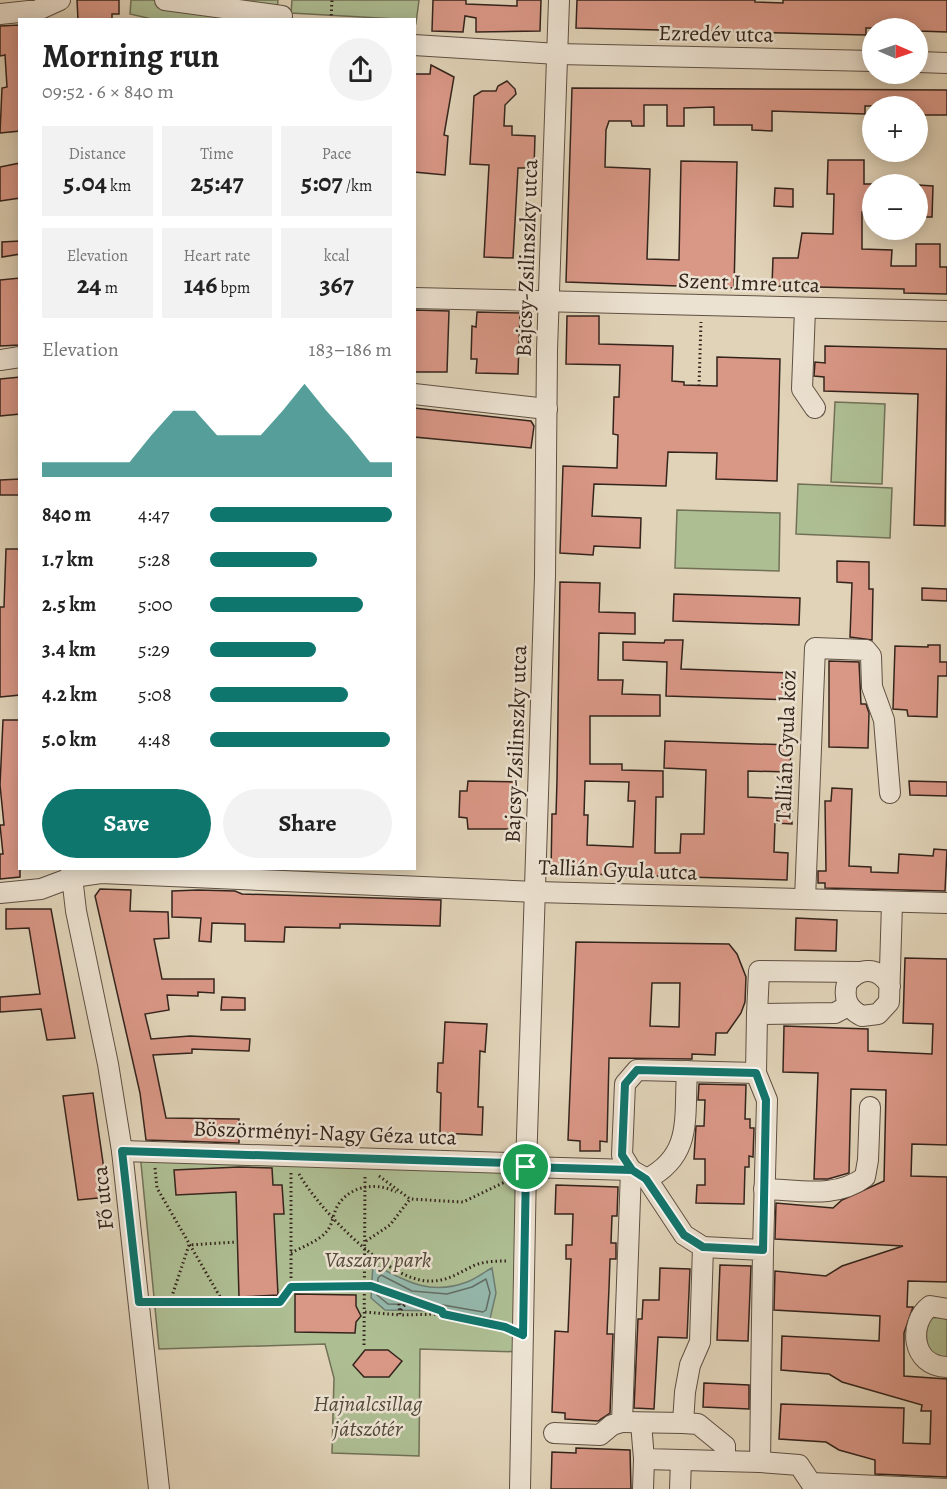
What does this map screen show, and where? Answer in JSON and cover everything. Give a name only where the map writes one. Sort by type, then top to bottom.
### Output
[{"type":"street","points":[[0,14],[38,10],[59,0],[60,18]]},
{"type":"street","points":[[165,0],[283,12]]},
{"type":"street","name":"Bajcsy-Zsilinszky utca","points":[[520,1489],[514,1331],[526,1167],[536,892],[549,300],[560,0]]},
{"type":"street","name":"Ezredév utca","points":[[416,45],[558,54],[862,61]]},
{"type":"street","points":[[928,62],[947,63]]},
{"type":"street","name":"Szent Imre utca","points":[[416,298],[947,311]]},
{"type":"street","points":[[805,309],[802,389],[815,408]]},
{"type":"street","points":[[0,360],[18,357]]},
{"type":"street","points":[[416,394],[547,409]]},
{"type":"street","name":"Tallián Gyula köz","points":[[805,899],[815,648],[866,650],[871,656],[872,687],[884,720],[890,794]]},
{"type":"street","name":"Tallián Gyula utca","points":[[0,893],[41,889],[72,873],[101,873],[357,876],[536,892],[947,903]]},
{"type":"street","name":"Fő utca","points":[[72,873],[76,911],[108,1064],[122,1151],[159,1489]]},
{"type":"street","points":[[41,889],[56,892],[66,898],[76,911]]},
{"type":"street","points":[[858,972],[847,983],[845,999],[848,1006],[862,1016],[878,1014],[890,1002],[892,903]]},
{"type":"street","points":[[760,1462],[766,1100],[756,1073],[759,971],[873,971],[886,979],[890,986]]},
{"type":"street","points":[[757,1014],[835,1013],[848,1006]]},
{"type":"street","points":[[756,1073],[637,1070],[625,1084],[622,1155],[684,1235],[703,1247],[763,1250]]},
{"type":"street","points":[[639,1174],[665,1170],[675,1159],[683,1137],[687,1071]]},
{"type":"street","points":[[764,1189],[838,1191],[851,1187],[865,1177],[870,1107]]},
{"type":"street","name":"Böszörményi-Nagy Géza utca","points":[[122,1151],[365,1162],[509,1163],[526,1167],[639,1174]]},
{"type":"street","points":[[639,1174],[632,1422],[644,1459],[643,1489]]},
{"type":"street","points":[[683,1423],[686,1383],[700,1342],[703,1247]]},
{"type":"street","points":[[947,1309],[930,1306],[918,1320],[918,1353],[932,1366],[947,1367]]},
{"type":"street","points":[[554,1433],[600,1435],[612,1425],[632,1422],[698,1424],[725,1446],[725,1461]]},
{"type":"street","points":[[644,1459],[799,1465],[811,1483],[947,1489]]},
{"type":"street","points":[[680,1489],[681,1460]]},
{"type":"path","points":[[331,18],[332,0]]},
{"type":"path","points":[[699,386],[701,305]]},
{"type":"path","points":[[155,1151],[157,1188],[223,1302]]},
{"type":"path","points":[[139,1302],[280,1302],[291,1287],[291,1158]]},
{"type":"path","points":[[291,1158],[303,1181],[333,1218],[366,1250],[404,1274],[427,1281],[459,1275],[472,1266],[493,1261],[508,1261]]},
{"type":"path","points":[[364,1345],[365,1162]]},
{"type":"path","points":[[365,1162],[399,1193]]},
{"type":"path","points":[[291,1253],[327,1232],[339,1204],[354,1191],[365,1186],[383,1185],[410,1199],[463,1202],[509,1180],[509,1191]]},
{"type":"path","points":[[366,1241],[390,1225],[410,1199]]},
{"type":"path","points":[[189,1245],[236,1242]]},
{"type":"path","points":[[170,1302],[189,1245]]},
{"type":"path","points":[[507,1272],[508,1250]]},
{"type":"path","points":[[291,1287],[371,1286],[442,1312],[514,1331]]},
{"type":"path","points":[[398,1295],[400,1315]]},
{"type":"path","points":[[401,1310],[409,1299]]},
{"type":"path","points":[[365,1312],[400,1315],[442,1312]]},
{"type":"path","points":[[506,1316],[514,1331]]},
{"type":"green space","points":[[131,0],[278,0],[276,18],[147,18],[130,14]]},
{"type":"green space","points":[[292,0],[419,0],[416,23],[416,18],[291,13]]},
{"type":"green space","points":[[835,402],[885,404],[882,484],[831,482]]},
{"type":"green space","points":[[798,484],[892,488],[890,538],[796,534]]},
{"type":"green space","points":[[677,510],[780,513],[779,571],[675,568]]},
{"type":"green space","name":"Vaszary park","points":[[140,1153],[526,1167],[522,1352],[420,1349],[419,1456],[332,1453],[334,1378],[325,1344],[159,1349]]},
{"type":"green space","points":[[931,1318],[947,1319],[947,1359],[927,1354],[926,1323]]},
{"type":"water","points":[[373,1264],[407,1281],[429,1287],[454,1286],[474,1279],[492,1268],[496,1293],[490,1319],[442,1311],[385,1310],[371,1298]]},
{"type":"building","points":[[77,0],[119,0],[119,14],[112,14],[112,18],[78,18]]},
{"type":"building","points":[[433,0],[466,0],[466,4],[517,6],[517,0],[541,0],[540,31],[476,32],[476,18],[465,16],[463,32],[432,31]]},
{"type":"building","points":[[577,0],[755,0],[755,2],[783,3],[783,0],[947,0],[947,32],[928,31],[928,18],[862,18],[862,35],[576,28]]},
{"type":"building","points":[[18,25],[18,131],[0,133],[2,88],[7,87],[5,55],[0,56],[0,26]]},
{"type":"building","points":[[431,65],[454,77],[444,135],[448,136],[445,175],[416,172],[416,74],[430,74]]},
{"type":"building","points":[[507,81],[515,89],[516,94],[505,105],[504,126],[512,126],[512,135],[535,136],[534,168],[518,168],[513,258],[484,257],[489,165],[470,164],[474,96],[482,91],[496,91],[498,86]]},
{"type":"building","points":[[572,88],[947,90],[947,115],[928,115],[928,96],[862,96],[862,114],[772,111],[772,131],[752,130],[752,125],[714,125],[714,107],[684,108],[684,126],[667,126],[667,105],[644,105],[644,126],[632,126],[631,121],[609,121],[606,130],[605,167],[650,169],[647,259],[679,260],[681,161],[737,162],[734,288],[566,282]]},
{"type":"building","points":[[828,160],[862,160],[864,174],[862,174],[862,249],[892,250],[891,266],[916,266],[916,244],[940,244],[940,267],[947,267],[947,294],[904,293],[904,289],[772,286],[773,258],[798,258],[802,233],[833,234],[834,194],[827,194]]},
{"type":"building","points":[[18,163],[18,198],[0,201],[0,167]]},
{"type":"building","points":[[928,186],[933,186],[932,217],[928,217]]},
{"type":"building","points":[[775,188],[793,189],[793,207],[774,206]]},
{"type":"building","points":[[18,241],[18,254],[2,257],[2,242]]},
{"type":"building","points":[[18,278],[18,345],[0,346],[0,280]]},
{"type":"building","points":[[416,310],[449,311],[447,372],[416,372]]},
{"type":"building","points":[[477,312],[520,313],[518,374],[476,373],[477,359],[471,359],[472,326],[476,327]]},
{"type":"building","points":[[567,316],[599,316],[599,344],[673,346],[672,381],[684,382],[684,385],[717,386],[717,357],[780,359],[777,481],[716,479],[717,453],[668,452],[666,486],[594,484],[592,516],[641,518],[640,548],[594,546],[593,555],[560,553],[563,466],[617,468],[618,435],[613,434],[614,397],[619,397],[620,365],[566,364]]},
{"type":"building","points":[[825,346],[947,349],[945,526],[914,525],[918,394],[824,391],[824,377],[814,376],[815,362],[825,363]]},
{"type":"building","points":[[18,377],[18,414],[0,416],[0,379]]},
{"type":"building","points":[[416,408],[531,421],[534,426],[531,448],[416,437]]},
{"type":"building","points":[[18,479],[18,495],[0,495],[0,480]]},
{"type":"building","points":[[6,549],[18,549],[18,695],[0,697],[0,607],[4,607]]},
{"type":"building","points":[[837,561],[869,562],[869,589],[873,589],[872,640],[850,637],[852,583],[837,582]]},
{"type":"building","points":[[560,582],[600,583],[599,612],[635,613],[635,634],[599,633],[598,680],[623,680],[622,694],[660,695],[660,716],[590,716],[590,764],[622,764],[622,770],[663,771],[663,797],[656,797],[655,853],[680,853],[681,834],[704,834],[706,770],[664,768],[665,741],[791,745],[790,772],[748,771],[748,797],[792,799],[792,824],[775,823],[774,852],[788,853],[787,880],[551,873],[552,814],[556,814]],"holes":[[[585,781],[629,782],[628,801],[635,801],[633,847],[587,845],[588,815],[584,815]]]},
{"type":"building","points":[[922,588],[947,589],[947,601],[922,600]]},
{"type":"building","points":[[674,594],[800,598],[799,625],[673,621]]},
{"type":"building","points":[[665,640],[683,640],[681,669],[793,673],[793,700],[666,696],[667,662],[623,660],[623,642],[664,643]]},
{"type":"building","points":[[928,645],[940,645],[940,662],[947,662],[947,676],[938,676],[937,717],[908,716],[907,710],[893,709],[895,646],[928,647]]},
{"type":"building","points":[[829,661],[859,662],[861,704],[866,704],[869,713],[868,748],[829,747]]},
{"type":"building","points":[[3,720],[18,720],[18,870],[20,870],[20,877],[0,879],[0,854],[3,854],[0,825],[4,825],[0,785]]},
{"type":"building","points":[[468,781],[517,782],[516,829],[468,829],[467,818],[459,817],[460,791],[467,791]]},
{"type":"building","points":[[909,781],[947,782],[947,796],[910,795]]},
{"type":"building","points":[[832,788],[852,789],[849,866],[871,867],[871,872],[898,873],[899,854],[933,856],[934,849],[947,850],[945,891],[825,888],[825,883],[818,883],[818,871],[826,871],[825,801],[831,801]]},
{"type":"building","points":[[100,889],[131,890],[130,911],[168,912],[169,938],[154,939],[162,979],[214,979],[214,993],[198,992],[198,996],[167,995],[169,1010],[145,1014],[151,1039],[190,1036],[250,1039],[249,1051],[192,1049],[192,1053],[153,1055],[166,1118],[239,1119],[239,1143],[146,1140],[140,1093],[95,896]]},
{"type":"building","points":[[172,891],[235,891],[242,894],[441,900],[440,926],[340,924],[340,928],[285,927],[284,942],[245,941],[245,924],[212,923],[211,942],[199,941],[201,918],[172,917]]},
{"type":"building","points":[[6,909],[51,909],[75,1038],[47,1040],[41,1009],[0,1012],[0,997],[40,994],[29,928],[6,929]]},
{"type":"building","points":[[796,918],[837,920],[836,951],[795,950]]},
{"type":"building","points":[[576,942],[729,944],[737,954],[746,977],[745,1002],[741,1013],[727,1033],[716,1033],[715,1055],[692,1054],[692,1059],[609,1058],[607,1142],[600,1141],[600,1151],[580,1151],[580,1141],[568,1140]],"holes":[[[652,983],[680,983],[679,1027],[650,1026]]]},
{"type":"building","points":[[905,958],[947,959],[947,1145],[912,1144],[911,1176],[947,1177],[947,1282],[908,1281],[907,1307],[913,1307],[904,1333],[904,1376],[947,1379],[947,1477],[875,1474],[875,1460],[839,1450],[826,1442],[779,1439],[781,1404],[904,1408],[903,1443],[930,1444],[931,1411],[921,1411],[922,1405],[842,1382],[829,1374],[781,1370],[782,1336],[879,1341],[880,1316],[774,1310],[775,1271],[826,1276],[842,1266],[903,1246],[775,1239],[776,1203],[833,1208],[842,1200],[884,1181],[886,1090],[851,1089],[849,1173],[828,1179],[814,1179],[818,1073],[783,1072],[784,1026],[868,1029],[868,1051],[932,1054],[933,1024],[903,1023]]},
{"type":"building","points":[[222,997],[245,998],[245,1010],[221,1010]]},
{"type":"building","points":[[445,1022],[487,1024],[485,1052],[480,1051],[478,1107],[483,1107],[482,1135],[440,1133],[441,1093],[437,1092],[438,1063],[443,1063]]},
{"type":"building","points":[[699,1084],[746,1085],[745,1119],[750,1119],[750,1128],[754,1128],[753,1157],[749,1156],[749,1167],[745,1167],[744,1204],[696,1203],[697,1185],[705,1185],[705,1159],[694,1159],[696,1126],[704,1126],[705,1100],[698,1100]]},
{"type":"building","points":[[93,1093],[108,1197],[78,1200],[63,1096]]},
{"type":"building","points":[[272,1168],[273,1185],[282,1185],[284,1214],[274,1214],[278,1295],[239,1297],[236,1192],[176,1195],[174,1170]]},
{"type":"building","points":[[556,1185],[618,1187],[617,1216],[612,1216],[611,1243],[616,1243],[616,1259],[610,1259],[607,1334],[613,1334],[610,1413],[598,1421],[565,1419],[565,1413],[552,1412],[555,1331],[568,1332],[571,1259],[566,1259],[566,1245],[572,1245],[573,1214],[555,1214]]},
{"type":"building","points":[[720,1265],[751,1266],[748,1341],[717,1340]]},
{"type":"building","points":[[660,1268],[690,1269],[687,1338],[658,1337],[654,1409],[634,1408],[638,1319],[642,1319],[643,1300],[659,1300]]},
{"type":"building","points":[[295,1294],[356,1295],[356,1306],[361,1316],[356,1322],[355,1333],[295,1332]]},
{"type":"building","points":[[365,1350],[388,1350],[402,1361],[389,1377],[364,1377],[353,1365]]},
{"type":"building","points":[[704,1383],[749,1385],[749,1409],[703,1407]]},
{"type":"building","points":[[576,1448],[630,1450],[631,1489],[551,1489],[552,1452],[576,1453]]},
{"type":"route","points":[[526,1167],[509,1163],[122,1151],[139,1302],[280,1302],[291,1287],[371,1286],[442,1311],[443,1314],[505,1327],[523,1335],[526,1167],[632,1170],[646,1179],[684,1235],[703,1247],[763,1250],[766,1100],[756,1073],[637,1070],[625,1084],[622,1155],[632,1170],[563,1168],[526,1167]]},
{"type":"park label","name":"Hajnalcsillag játszótér","points":[[368,1416]]}]
